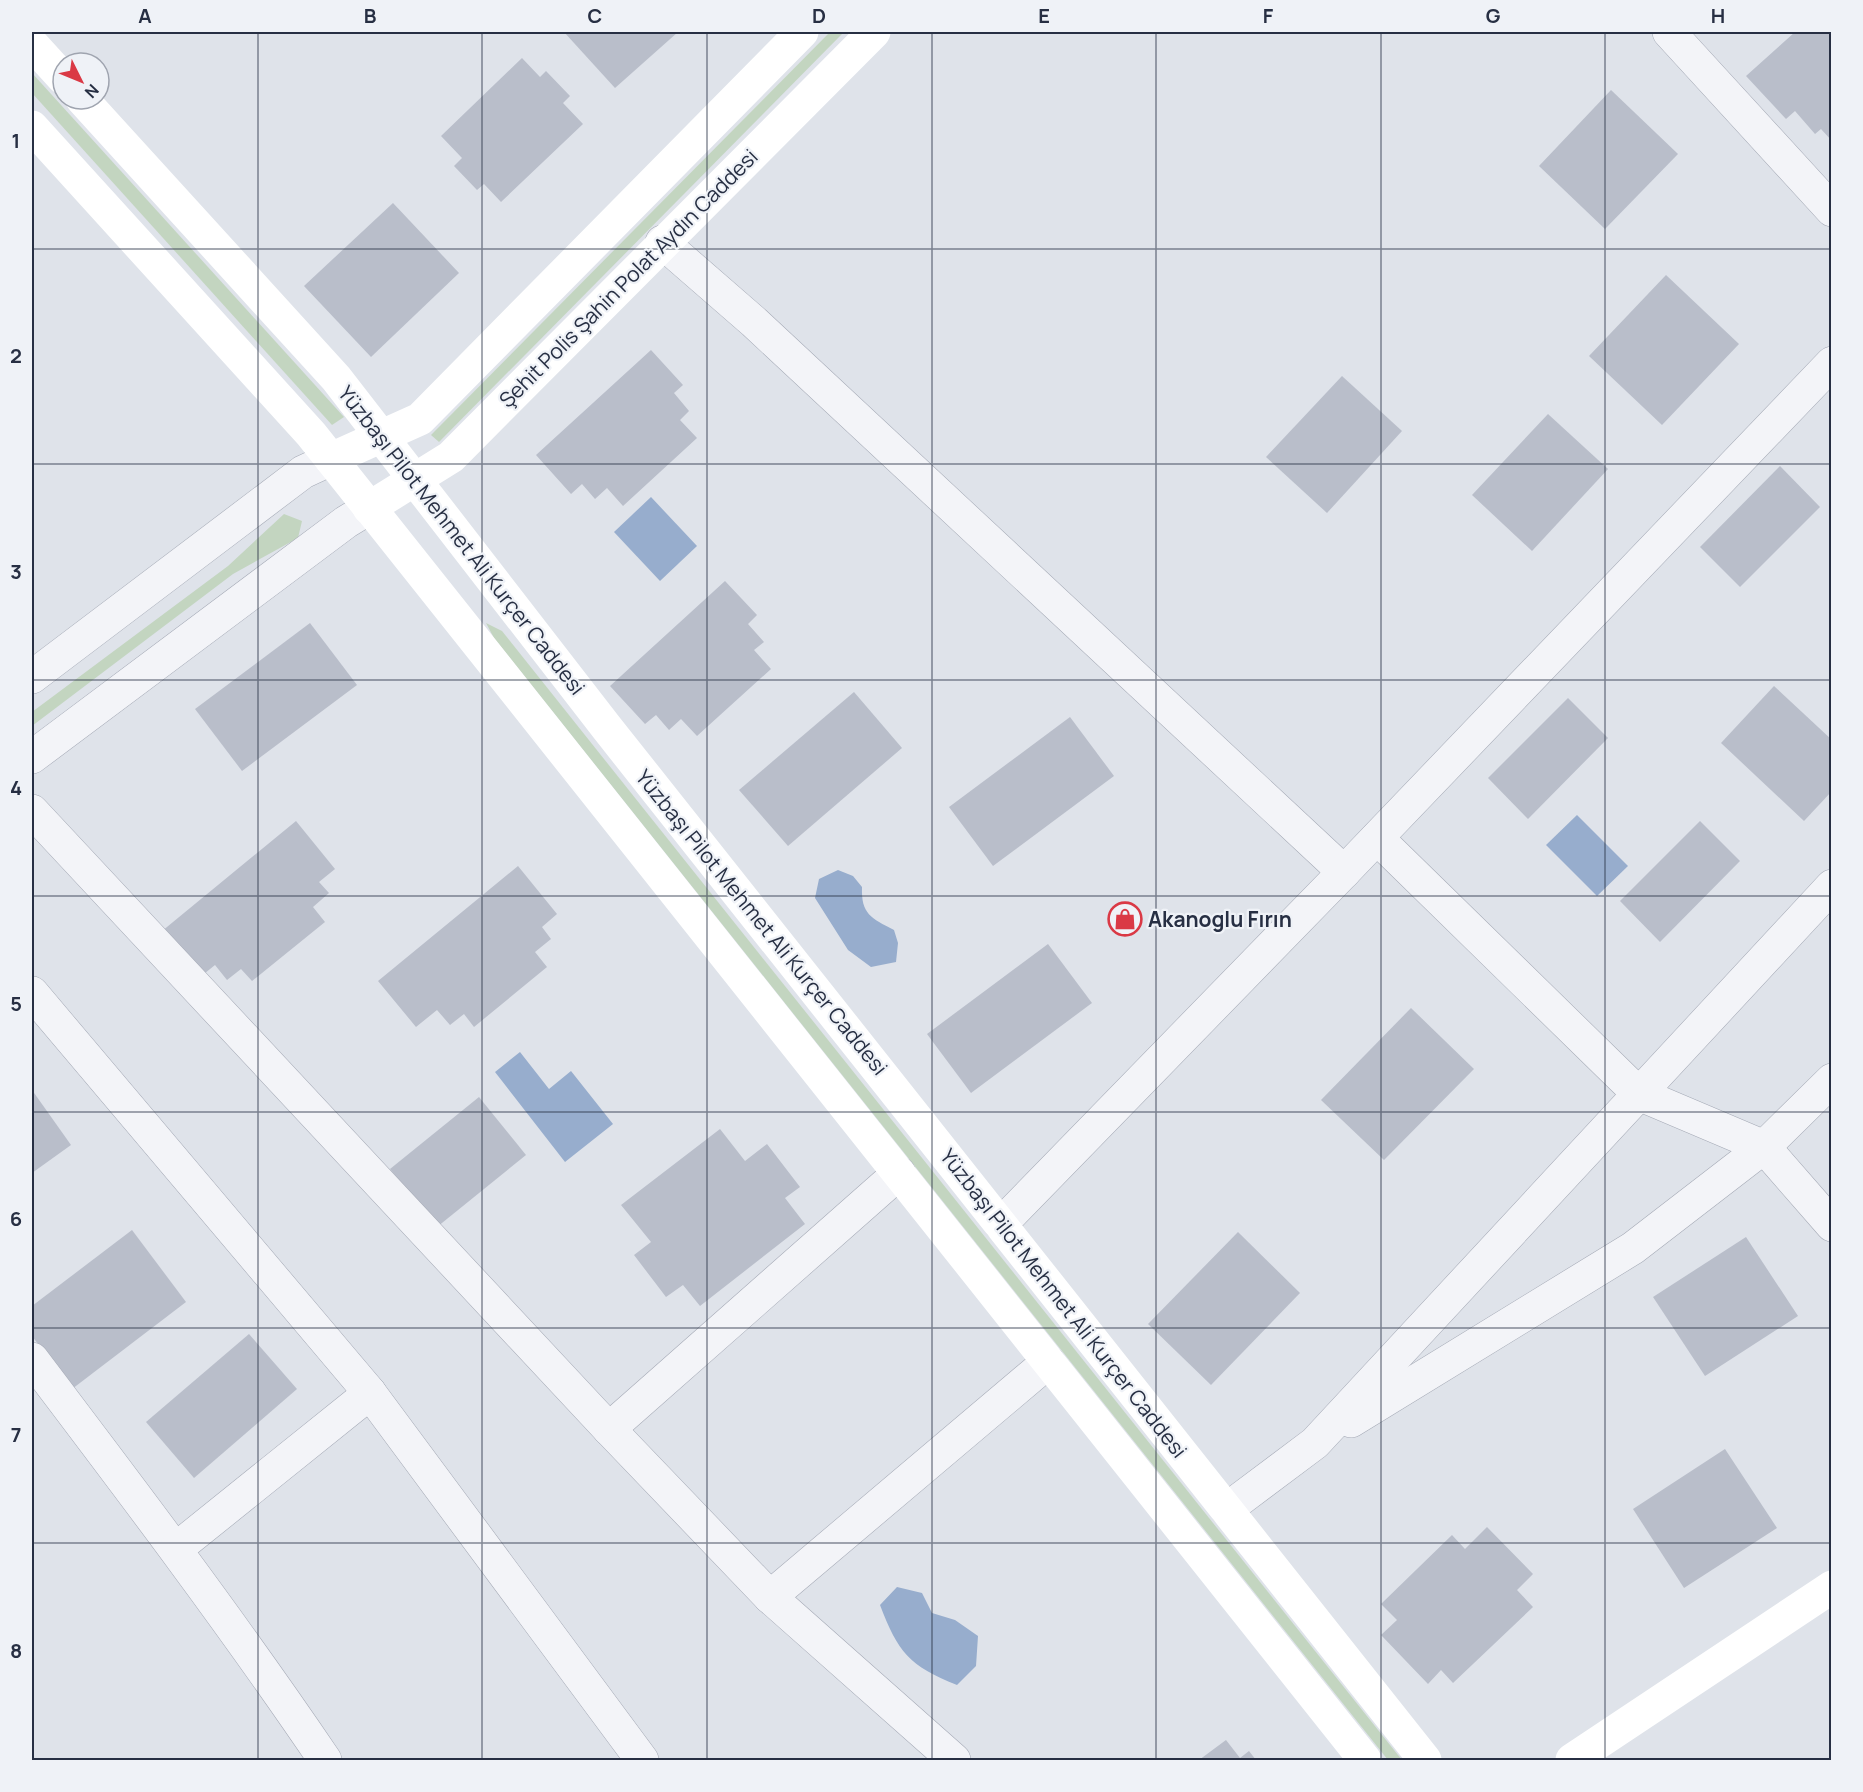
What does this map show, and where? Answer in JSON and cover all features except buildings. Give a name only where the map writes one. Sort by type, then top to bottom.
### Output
[{"type":"main road","points":[[331,459],[420,419],[802,32]]},
{"type":"main road","name":"Şehit Polis Şahin Polat Aydın Caddesi","points":[[369,508],[451,457],[662,242],[874,32]]},
{"type":"main road","points":[[32,44],[51,65]]},
{"type":"main road","name":"Yüzbaşı Pilot Mehmet Ali Kurçer Caddesi","points":[[93,111],[336,378],[607,728],[1425,1761]]},
{"type":"main road","points":[[32,127],[297,418],[331,459],[1365,1761]]},
{"type":"main road","points":[[1572,1761],[1832,1587]]},
{"type":"street","points":[[1669,32],[1832,210]]},
{"type":"street","points":[[662,242],[754,322],[1344,872]]},
{"type":"street","points":[[1001,1224],[1377,838],[1832,363]]},
{"type":"street","points":[[32,677],[303,472],[331,459]]},
{"type":"street","points":[[32,757],[346,522],[369,508]]},
{"type":"street","points":[[32,811],[609,1429],[770,1597],[954,1761]]},
{"type":"street","points":[[1377,838],[1639,1094],[1764,1147],[1832,1225]]},
{"type":"street","points":[[1315,1443],[1832,886]]},
{"type":"street","points":[[32,993],[370,1394],[642,1761]]},
{"type":"street","points":[[1227,1509],[1315,1443],[1633,1248],[1764,1147],[1832,1080]]},
{"type":"street","points":[[609,1429],[899,1173]]},
{"type":"street","points":[[32,1359],[176,1549],[267,1674],[325,1761]]},
{"type":"street","points":[[770,1597],[1048,1362]]},
{"type":"street","points":[[176,1549],[370,1394]]},
{"type":"green space","points":[[830,32],[844,32],[439,442],[431,435]]},
{"type":"green space","points":[[32,73],[51,94],[51,111],[66,111],[344,417],[332,425],[32,93]]},
{"type":"green space","points":[[284,514],[302,521],[298,538],[233,574],[32,726],[32,712],[228,566]]},
{"type":"green space","points":[[486,623],[502,631],[1402,1760],[1388,1760],[494,638]]},
{"type":"water","points":[[651,497],[697,546],[660,581],[614,532]]},
{"type":"water","points":[[1577,815],[1628,866],[1597,896],[1546,845]]},
{"type":"water","points":[[838,870],[853,876],[862,887],[863,903],[869,914],[894,930],[898,943],[896,962],[871,967],[848,950],[815,898],[819,879]]},
{"type":"water","points":[[520,1052],[549,1089],[571,1071],[613,1124],[565,1162],[495,1072]]},
{"type":"water","points":[[897,1587],[922,1593],[932,1613],[955,1620],[978,1636],[976,1666],[957,1685],[916,1664],[893,1635],[880,1605]]},
{"type":"place","name":"Akanoglu Fırın","points":[[1125,919]]}]
